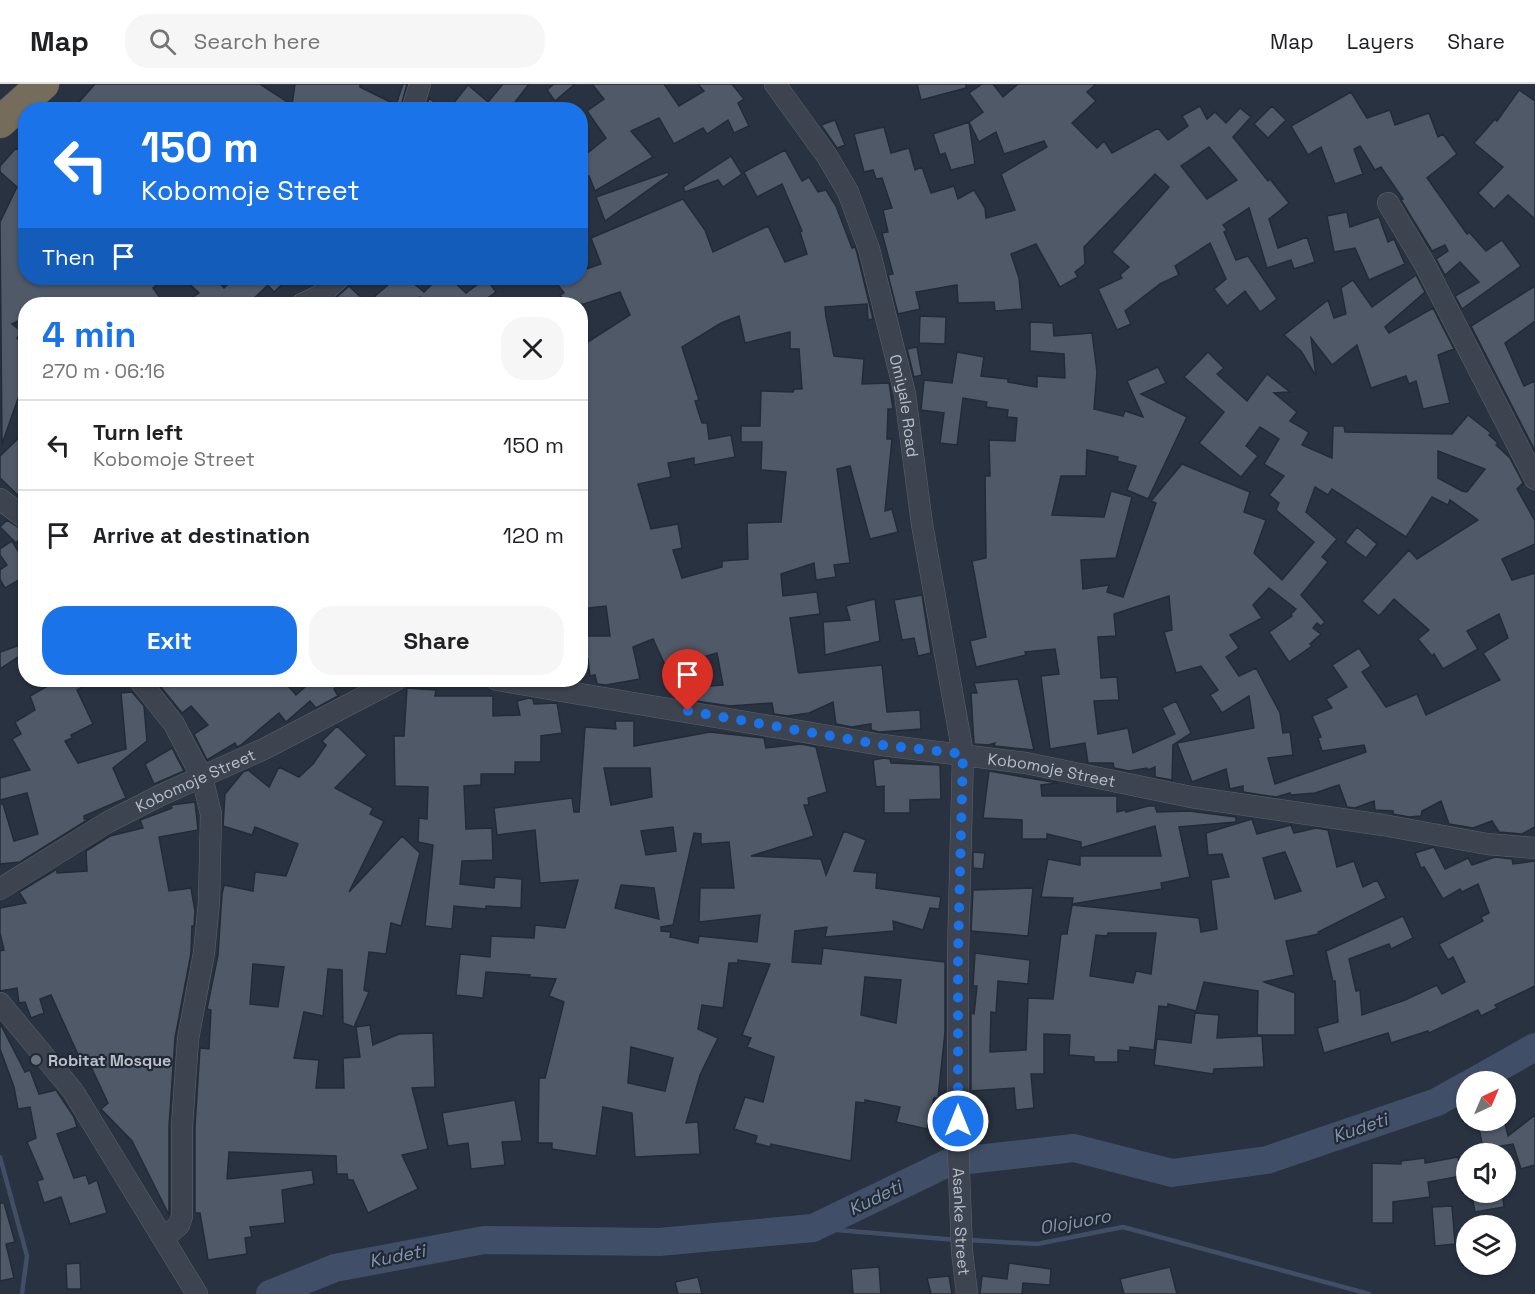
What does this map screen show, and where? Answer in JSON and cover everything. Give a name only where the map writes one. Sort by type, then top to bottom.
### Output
[{"type":"highway","points":[[23,102],[43,84]]},
{"type":"highway","points":[[48,102],[68,84]]},
{"type":"highway","points":[[0,122],[18,106]]},
{"type":"highway","points":[[0,145],[18,129]]},
{"type":"street","points":[[414,102],[420,84]]},
{"type":"street","name":"Omiyale Road","points":[[775,84],[832,165],[848,192],[869,249],[905,394],[922,524],[963,754]]},
{"type":"street","points":[[1388,203],[1424,264],[1535,479]]},
{"type":"street","points":[[317,297],[331,285]]},
{"type":"street","points":[[0,499],[18,513]]},
{"type":"street","points":[[145,687],[174,724],[202,777],[211,814],[209,902],[204,953],[188,1039],[182,1126],[182,1216],[179,1225],[164,1238]]},
{"type":"street","name":"Kobomoje Street","points":[[0,890],[108,822],[264,749],[383,687]]},
{"type":"street","name":"Kobomoje Street","points":[[538,687],[882,745],[963,754],[1105,777],[1191,797],[1371,823],[1487,844],[1535,848]]},
{"type":"street","name":"Asanke Street","points":[[963,754],[958,954],[958,1145],[966,1294]]},
{"type":"street","points":[[0,1003],[73,1091],[181,1264],[197,1294]]},
{"type":"building","points":[[95,84],[260,84],[287,102],[79,102]]},
{"type":"building","points":[[295,84],[360,84],[360,87],[390,102],[292,102]]},
{"type":"building","points":[[403,84],[407,84],[402,102],[397,102]]},
{"type":"building","points":[[503,84],[529,84],[515,102],[488,102]]},
{"type":"building","points":[[554,84],[575,84],[555,101],[547,90]]},
{"type":"building","points":[[592,84],[664,84],[679,106],[704,91],[698,84],[732,84],[744,99],[738,103],[749,126],[734,133],[728,120],[707,134],[703,128],[674,144],[659,118],[631,131],[653,157],[595,191],[588,177],[588,153],[606,138],[588,110],[604,99]]},
{"type":"building","points":[[917,84],[966,84],[966,88],[921,100]]},
{"type":"building","points":[[982,84],[993,84],[1003,97],[1018,84],[1096,84],[1087,92],[1096,101],[1072,123],[1097,148],[1104,141],[1112,153],[1158,128],[1168,140],[1188,126],[1182,116],[1200,106],[1207,119],[1215,112],[1226,123],[1240,108],[1251,117],[1233,137],[1289,203],[1269,219],[1278,248],[1307,237],[1315,262],[1294,269],[1291,260],[1267,268],[1249,208],[1223,225],[1227,230],[1224,232],[1236,260],[1248,256],[1277,299],[1260,312],[1245,291],[1227,306],[1214,289],[1226,279],[1210,243],[1175,266],[1179,275],[1160,284],[1125,311],[1131,324],[1117,330],[1098,289],[1122,278],[1120,275],[1129,267],[1112,252],[1169,187],[1155,174],[1084,247],[1085,264],[1075,272],[1078,277],[1060,287],[1036,244],[1011,254],[1019,278],[1022,309],[995,311],[994,302],[958,303],[957,285],[916,292],[920,309],[898,314],[888,275],[893,274],[882,233],[888,232],[883,210],[892,208],[882,178],[876,179],[873,170],[864,172],[854,134],[884,127],[891,153],[909,148],[915,170],[922,167],[931,193],[954,186],[958,199],[974,190],[985,208],[986,218],[1015,210],[1001,174],[1047,147],[1044,141],[1004,154],[996,132],[979,142],[969,122],[983,112],[969,93]],"holes":[[[1209,147],[1237,180],[1207,199],[1181,166]]]},
{"type":"building","points":[[468,85],[488,102],[454,102]]},
{"type":"building","points":[[1519,90],[1535,101],[1535,219],[1508,195],[1494,209],[1478,193],[1503,167],[1474,143],[1495,119],[1497,121]]},
{"type":"building","points":[[1351,92],[1367,118],[1390,110],[1395,125],[1429,113],[1438,137],[1443,134],[1457,154],[1427,178],[1467,234],[1469,232],[1486,251],[1502,240],[1521,266],[1462,309],[1455,296],[1479,282],[1460,262],[1445,275],[1436,259],[1448,251],[1445,245],[1432,251],[1401,200],[1403,199],[1381,167],[1375,170],[1360,146],[1354,149],[1363,174],[1335,184],[1321,147],[1308,155],[1291,126]]},
{"type":"building","points":[[1272,106],[1286,120],[1268,138],[1254,124]]},
{"type":"building","points":[[835,120],[845,145],[837,148],[821,125]]},
{"type":"building","points":[[969,122],[975,164],[951,170],[945,153],[940,155],[933,134]]},
{"type":"building","points":[[16,148],[18,150],[18,285],[157,285],[153,288],[159,297],[18,297],[18,321],[12,324],[18,329],[18,399],[2,444],[0,222],[17,187],[0,172],[0,166]]},
{"type":"building","points":[[785,150],[802,181],[809,177],[818,192],[826,190],[836,206],[852,248],[855,247],[873,319],[868,320],[867,304],[825,307],[834,356],[864,359],[862,384],[889,383],[893,409],[888,409],[887,439],[892,439],[885,511],[892,509],[898,532],[870,539],[850,466],[837,469],[850,563],[834,565],[836,577],[816,580],[814,563],[781,574],[783,596],[817,592],[820,614],[790,618],[798,671],[799,673],[882,665],[887,712],[920,710],[921,729],[879,732],[871,730],[871,724],[852,727],[836,724],[833,702],[809,713],[788,716],[774,714],[772,703],[730,706],[696,701],[695,687],[723,685],[717,653],[686,662],[689,669],[671,678],[653,639],[633,647],[640,679],[606,685],[597,684],[595,675],[590,676],[588,636],[610,636],[606,606],[588,608],[588,342],[630,315],[620,292],[588,303],[588,297],[561,297],[560,295],[564,293],[558,285],[588,285],[588,268],[601,264],[591,238],[683,199],[705,230],[713,252],[768,226],[785,262],[807,254],[800,232],[802,231],[782,184],[757,197],[744,172]],"holes":[[[739,316],[745,343],[790,332],[790,349],[799,349],[802,389],[794,389],[793,392],[761,391],[760,426],[741,426],[741,442],[762,442],[761,470],[786,472],[781,522],[747,523],[748,559],[722,561],[722,567],[682,578],[673,550],[682,548],[678,524],[651,529],[638,484],[671,477],[668,463],[694,458],[694,465],[735,457],[731,435],[709,439],[707,423],[702,423],[695,401],[699,400],[682,347],[721,323]]]},
{"type":"building","points":[[731,156],[742,174],[723,187],[718,180],[685,192],[683,187]]},
{"type":"building","points":[[668,172],[669,175],[605,221],[596,197]]},
{"type":"building","points":[[1347,212],[1350,227],[1379,217],[1388,242],[1394,239],[1405,264],[1369,280],[1355,248],[1334,252],[1327,216]]},
{"type":"building","points":[[1416,275],[1425,292],[1385,327],[1389,333],[1433,308],[1454,349],[1438,355],[1450,403],[1423,409],[1416,381],[1409,384],[1406,376],[1371,388],[1357,345],[1332,365],[1311,338],[1316,376],[1301,351],[1284,335],[1328,300],[1334,318],[1346,314],[1341,288],[1353,280],[1372,307]]},
{"type":"building","points":[[190,285],[221,285],[224,288],[227,285],[268,285],[255,297],[193,297],[199,293]]},
{"type":"building","points":[[268,285],[282,285],[274,292]]},
{"type":"building","points":[[388,285],[416,285],[424,292],[431,285],[457,285],[466,293],[477,285],[491,285],[496,292],[489,297],[374,297]]},
{"type":"building","points":[[349,286],[361,297],[337,297]]},
{"type":"building","points":[[1535,286],[1535,321],[1505,343],[1524,386],[1535,381],[1535,451],[1471,326]]},
{"type":"building","points":[[920,316],[946,317],[945,344],[919,343]]},
{"type":"building","points":[[1030,322],[1053,323],[1054,336],[1092,333],[1097,372],[1094,409],[1123,416],[1125,411],[1143,417],[1127,381],[1158,367],[1166,383],[1141,394],[1187,417],[1148,499],[1127,490],[1136,466],[1117,461],[1118,457],[1087,450],[1086,476],[1061,476],[1052,515],[1104,517],[1111,491],[1132,497],[1116,558],[1081,560],[1083,589],[1109,585],[1107,592],[1123,597],[1156,503],[1151,501],[1182,464],[1250,492],[1244,512],[1266,520],[1254,553],[1282,580],[1314,542],[1276,510],[1279,503],[1269,495],[1284,476],[1264,464],[1279,439],[1260,427],[1246,446],[1258,456],[1241,477],[1199,443],[1224,412],[1184,377],[1208,352],[1224,368],[1217,374],[1247,401],[1267,374],[1290,392],[1274,393],[1297,412],[1290,421],[1309,432],[1302,445],[1332,458],[1333,426],[1344,426],[1345,432],[1452,434],[1468,415],[1491,433],[1489,435],[1510,458],[1523,483],[1517,489],[1535,521],[1535,544],[1502,559],[1512,580],[1535,573],[1535,827],[1522,834],[1499,832],[1492,821],[1473,828],[1449,824],[1441,801],[1422,811],[1421,816],[1409,817],[1393,814],[1393,811],[1375,810],[1374,801],[1355,808],[1347,807],[1339,785],[1315,793],[1291,795],[1290,793],[1276,797],[1243,792],[1243,786],[1230,789],[1226,769],[1192,782],[1177,743],[1254,728],[1249,696],[1222,713],[1210,695],[1218,690],[1201,666],[1176,673],[1164,632],[1172,630],[1169,596],[1114,614],[1116,636],[1098,637],[1101,678],[1117,677],[1119,700],[1094,701],[1098,734],[1128,728],[1133,753],[1175,734],[1162,708],[1176,701],[1191,733],[1173,745],[1172,780],[1155,777],[1155,767],[1148,770],[1147,768],[1129,771],[1114,768],[1113,763],[1088,763],[1085,743],[1050,749],[1041,676],[1059,674],[1055,649],[1025,652],[1026,655],[976,667],[970,641],[986,637],[972,561],[986,558],[985,476],[990,476],[989,440],[1015,441],[1017,418],[1007,417],[1008,410],[986,407],[987,402],[963,398],[957,445],[940,443],[944,413],[921,410],[924,380],[952,383],[957,352],[984,357],[981,376],[1008,379],[1008,382],[1037,387],[1037,376],[1065,378],[1064,354],[1030,351]],"holes":[[[1438,451],[1485,469],[1467,492],[1462,491],[1438,478]],[[1315,487],[1328,495],[1332,489],[1406,537],[1432,497],[1448,505],[1450,500],[1478,520],[1417,559],[1409,550],[1362,601],[1379,616],[1394,599],[1429,630],[1418,639],[1432,656],[1434,654],[1443,669],[1478,649],[1467,631],[1499,614],[1508,638],[1483,653],[1500,680],[1426,715],[1417,694],[1386,707],[1362,672],[1371,666],[1359,648],[1332,665],[1347,687],[1326,699],[1332,708],[1312,716],[1321,737],[1318,738],[1322,751],[1364,745],[1366,752],[1275,784],[1268,758],[1293,755],[1290,732],[1283,733],[1280,713],[1256,668],[1239,676],[1226,657],[1239,648],[1230,635],[1262,618],[1253,605],[1269,588],[1296,609],[1291,614],[1292,616],[1269,632],[1289,662],[1312,646],[1310,644],[1321,634],[1313,628],[1317,623],[1321,626],[1325,622],[1301,595],[1328,562],[1322,557],[1337,539],[1306,512]]]},
{"type":"building","points":[[917,347],[922,375],[914,377],[907,349]]},
{"type":"building","points":[[18,439],[18,495],[0,478],[0,456]]},
{"type":"building","points":[[7,520],[18,527],[18,541],[16,543],[0,527]]},
{"type":"building","points":[[1357,527],[1377,544],[1366,558],[1345,542]]},
{"type":"building","points":[[12,541],[18,551],[18,581],[5,588],[0,579],[0,570],[7,565],[0,555],[0,549]]},
{"type":"building","points":[[922,595],[931,653],[918,656],[914,638],[902,640],[894,600]]},
{"type":"building","points":[[875,599],[880,641],[825,655],[823,622],[850,620],[846,606]]},
{"type":"building","points":[[18,646],[18,657],[0,669],[0,652]]},
{"type":"building","points":[[1018,679],[1034,750],[994,746],[995,743],[974,744],[971,693],[977,693],[974,683]]},
{"type":"building","points":[[46,687],[82,687],[77,690],[93,724],[71,735],[72,738],[65,741],[78,763],[126,749],[121,693],[132,692],[144,706],[147,741],[113,768],[126,798],[84,816],[84,819],[89,819],[20,862],[0,864],[0,804],[3,804],[14,841],[38,834],[27,793],[0,800],[0,778],[30,770],[12,739],[21,734],[15,722],[35,710],[30,696]]},
{"type":"building","points":[[161,687],[289,687],[296,695],[305,687],[337,687],[334,689],[338,696],[316,708],[310,701],[286,722],[279,713],[241,745],[237,747],[235,743],[207,760],[194,734],[208,725],[191,706],[182,713]]},
{"type":"building","points":[[407,688],[436,690],[435,696],[493,696],[493,716],[520,715],[517,701],[529,698],[533,699],[534,704],[557,703],[562,733],[541,736],[541,762],[515,762],[515,774],[481,774],[481,785],[464,786],[466,829],[492,828],[493,860],[462,861],[460,884],[494,888],[495,877],[522,879],[521,908],[486,906],[486,909],[454,906],[452,929],[425,926],[433,845],[418,842],[419,818],[427,819],[428,787],[395,786],[394,736],[404,736]]},
{"type":"building","points":[[615,721],[634,721],[634,746],[710,732],[764,738],[766,748],[801,744],[816,747],[827,792],[808,798],[809,805],[804,805],[814,836],[751,856],[821,859],[826,875],[844,831],[866,840],[854,871],[877,873],[876,888],[941,897],[939,909],[930,908],[923,930],[893,921],[894,931],[825,937],[827,927],[795,931],[792,962],[821,964],[823,948],[945,962],[945,1032],[938,1098],[934,1098],[927,1129],[896,1122],[900,1107],[865,1100],[865,1103],[856,1102],[851,1161],[771,1144],[770,1147],[755,1143],[757,1136],[734,1129],[745,1097],[763,1102],[774,1057],[747,1047],[751,1038],[742,1035],[770,964],[738,960],[738,963],[729,963],[723,1008],[702,1005],[698,1029],[718,1038],[700,1075],[686,1123],[698,1122],[700,1154],[635,1157],[632,1113],[603,1107],[596,1156],[552,1149],[552,1143],[538,1143],[539,1078],[545,1078],[564,1002],[549,996],[556,979],[486,972],[483,998],[456,995],[460,954],[490,957],[491,936],[534,938],[535,925],[565,928],[578,880],[540,883],[535,830],[497,835],[494,808],[572,798],[574,812],[579,812],[585,727],[616,729]],"holes":[[[604,768],[650,768],[652,797],[611,805]],[[673,827],[676,851],[646,855],[641,831]],[[694,833],[701,834],[701,844],[729,842],[734,888],[700,888],[699,922],[760,915],[757,942],[699,936],[698,943],[670,937],[671,932],[661,931],[661,927],[673,925]],[[621,885],[654,888],[659,919],[615,908]],[[865,977],[901,980],[896,1023],[861,1015]],[[631,1047],[673,1058],[665,1091],[628,1083]]]},
{"type":"building","points":[[337,726],[367,755],[335,788],[373,808],[370,814],[384,821],[349,892],[402,836],[420,853],[401,926],[391,923],[386,954],[369,952],[364,990],[369,992],[354,1027],[343,1023],[342,970],[328,969],[323,1016],[304,1012],[294,1058],[319,1060],[316,1088],[344,1088],[343,1058],[360,1057],[356,1027],[370,1025],[373,1045],[399,1034],[433,1033],[435,1087],[412,1088],[428,1149],[402,1155],[418,1189],[368,1213],[353,1180],[348,1180],[347,1174],[337,1174],[336,1156],[229,1152],[227,1179],[312,1170],[314,1184],[282,1190],[285,1223],[250,1227],[252,1237],[245,1238],[247,1254],[208,1260],[200,1213],[195,1213],[195,1126],[200,1048],[209,1049],[211,1010],[207,1009],[218,955],[222,894],[224,885],[253,891],[255,872],[286,876],[298,844],[255,827],[252,835],[223,826],[225,794],[243,772],[248,770],[269,787],[279,767],[299,777],[313,764],[326,745],[322,741]],"holes":[[[253,964],[284,967],[278,1007],[250,1004]]]},
{"type":"building","points":[[172,748],[184,771],[154,784],[145,764]]},
{"type":"building","points":[[890,759],[891,763],[940,765],[941,799],[910,800],[910,813],[884,813],[884,786],[876,787],[873,760]]},
{"type":"building","points":[[989,771],[1058,783],[1041,785],[1042,796],[1117,796],[1117,812],[1155,806],[1157,812],[1189,811],[1236,817],[1236,822],[1179,827],[1190,877],[1161,883],[1162,889],[1072,904],[1073,898],[1041,897],[1048,859],[1080,865],[1080,856],[1161,856],[1155,826],[1081,848],[1081,842],[1047,834],[1047,839],[1022,839],[1022,820],[983,818]]},
{"type":"building","points":[[195,802],[198,830],[159,837],[169,891],[191,888],[195,911],[191,953],[175,1038],[169,1126],[169,1215],[132,1141],[101,1109],[108,1103],[91,1067],[85,1070],[51,995],[40,999],[44,1013],[31,1018],[25,1002],[19,1003],[17,988],[0,991],[0,951],[4,950],[0,933],[0,908],[26,903],[19,892],[57,869],[57,873],[87,871],[86,851],[110,836],[143,828],[140,820],[172,808],[171,805]]},
{"type":"building","points":[[1252,819],[1257,834],[1291,825],[1294,833],[1316,828],[1328,830],[1337,867],[1354,861],[1363,887],[1377,880],[1386,898],[1318,932],[1319,934],[1286,941],[1294,975],[1264,982],[1295,993],[1295,1035],[1257,1035],[1258,991],[1204,982],[1196,1011],[1168,1004],[1168,1007],[1159,1006],[1154,1050],[1130,1047],[1130,1051],[1118,1050],[1118,1062],[1094,1062],[1094,1057],[1069,1055],[1070,1035],[1044,1034],[1044,1074],[1031,1074],[1034,1108],[1016,1110],[1014,1088],[971,1091],[971,1013],[974,1014],[977,986],[973,986],[975,953],[1030,960],[1028,984],[998,981],[996,1013],[991,1012],[990,1052],[1026,1050],[1028,998],[1053,999],[1061,934],[1067,934],[1072,905],[1199,918],[1201,932],[1217,929],[1211,880],[1229,877],[1222,854],[1208,855],[1206,833]],"holes":[[[1285,852],[1301,891],[1275,899],[1263,858]],[[1108,933],[1156,933],[1151,974],[1136,971],[1133,983],[1090,976],[1096,935],[1107,936]]]},
{"type":"building","points":[[1434,847],[1445,869],[1468,858],[1472,865],[1495,857],[1512,859],[1513,864],[1535,861],[1535,986],[1495,1005],[1497,1008],[1481,1016],[1478,1010],[1429,1033],[1428,1031],[1391,1043],[1388,1033],[1324,1053],[1317,1028],[1338,1022],[1335,981],[1333,982],[1326,951],[1403,916],[1413,938],[1391,949],[1389,944],[1349,959],[1356,991],[1360,990],[1362,1015],[1405,1000],[1437,985],[1442,994],[1465,982],[1453,957],[1448,960],[1439,944],[1483,921],[1481,917],[1489,913],[1478,884],[1462,892],[1460,889],[1443,899],[1424,867],[1421,868],[1415,853]]},
{"type":"building","points":[[973,852],[985,853],[983,869],[973,868]]},
{"type":"building","points":[[1033,888],[1028,936],[971,931],[973,890]]},
{"type":"building","points":[[1195,1013],[1219,1015],[1217,1038],[1262,1036],[1264,1067],[1214,1069],[1213,1074],[1154,1065],[1157,1039],[1191,1043]]},
{"type":"building","points":[[0,1023],[25,1072],[30,1070],[39,1094],[56,1090],[74,1117],[77,1127],[57,1134],[74,1178],[86,1175],[89,1184],[97,1180],[107,1213],[70,1224],[61,1197],[44,1203],[37,1181],[43,1179],[27,1142],[36,1138],[30,1107],[18,1109],[14,1087],[0,1049]]},
{"type":"building","points":[[515,1100],[522,1141],[502,1142],[505,1165],[471,1169],[468,1143],[448,1146],[442,1113]]},
{"type":"building","points":[[1535,1115],[1535,1165],[1521,1169],[1516,1153],[1516,1143],[1482,1143],[1480,1131],[1507,1131],[1508,1136]]},
{"type":"building","points":[[1456,1157],[1456,1177],[1428,1182],[1430,1197],[1393,1202],[1393,1223],[1372,1223],[1372,1163],[1401,1164],[1401,1161],[1425,1158],[1425,1163]]},
{"type":"building","points":[[0,1203],[4,1203],[15,1242],[6,1244],[14,1278],[0,1281]]},
{"type":"building","points":[[1473,1203],[1503,1203],[1504,1207],[1475,1212]]},
{"type":"building","points":[[1452,1206],[1455,1244],[1435,1246],[1432,1207]]},
{"type":"building","points":[[80,1263],[81,1289],[67,1289],[66,1264]]},
{"type":"building","points":[[1009,1263],[1051,1269],[1050,1285],[1023,1283],[1022,1294],[980,1294],[982,1276],[1007,1279]]},
{"type":"building","points":[[879,1267],[881,1294],[853,1294],[851,1269]]},
{"type":"building","points":[[1170,1267],[1177,1294],[1124,1294],[1120,1279]]},
{"type":"building","points":[[949,1276],[952,1294],[931,1294],[927,1278]]},
{"type":"building","points":[[698,1277],[702,1294],[678,1294],[675,1282]]},
{"type":"waterway","name":"Kudeti","points":[[1492,1071],[1535,1047]]},
{"type":"waterway","name":"Kudeti","points":[[270,1294],[335,1268],[484,1240],[659,1242],[813,1228],[950,1162],[1074,1148],[1172,1173],[1267,1160],[1437,1102],[1456,1091]]},
{"type":"waterway","points":[[0,1157],[27,1256],[22,1294]]},
{"type":"waterway","name":"Olojuoro","points":[[969,1240],[1037,1244],[1123,1227],[1369,1294]]},
{"type":"waterway","name":"Olojuoro","points":[[813,1228],[957,1240]]},
{"type":"place","name":"Robitat Mosque","points":[[36,1060]]},
{"type":"route","points":[[688,711],[882,745],[963,754],[958,954],[958,1121]]}]
